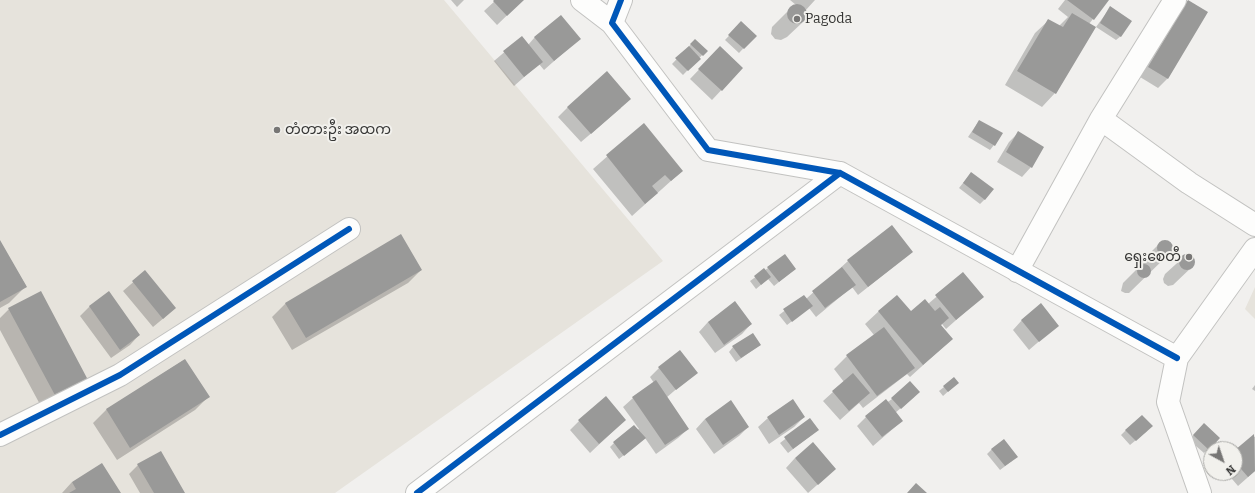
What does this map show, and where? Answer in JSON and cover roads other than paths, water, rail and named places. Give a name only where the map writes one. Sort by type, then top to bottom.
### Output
[{"type":"street","points":[[582,0],[612,23],[708,150],[840,173],[1016,271],[1177,358]]},
{"type":"street","points":[[612,23],[621,0]]},
{"type":"street","points":[[1016,271],[1101,119],[1175,0]]},
{"type":"street","points":[[1101,119],[1189,183],[1255,225]]},
{"type":"street","points":[[417,493],[840,173]]},
{"type":"street","points":[[0,435],[120,375],[350,229]]},
{"type":"street","points":[[1200,493],[1168,402],[1177,358],[1255,249]]},
{"type":"place","name":"Pagoda","points":[[797,19]]},
{"type":"place","name":"တံတားဦး အထက","points":[[277,130]]},
{"type":"place","name":"ရှေးစေတီ","points":[[1189,257]]}]
